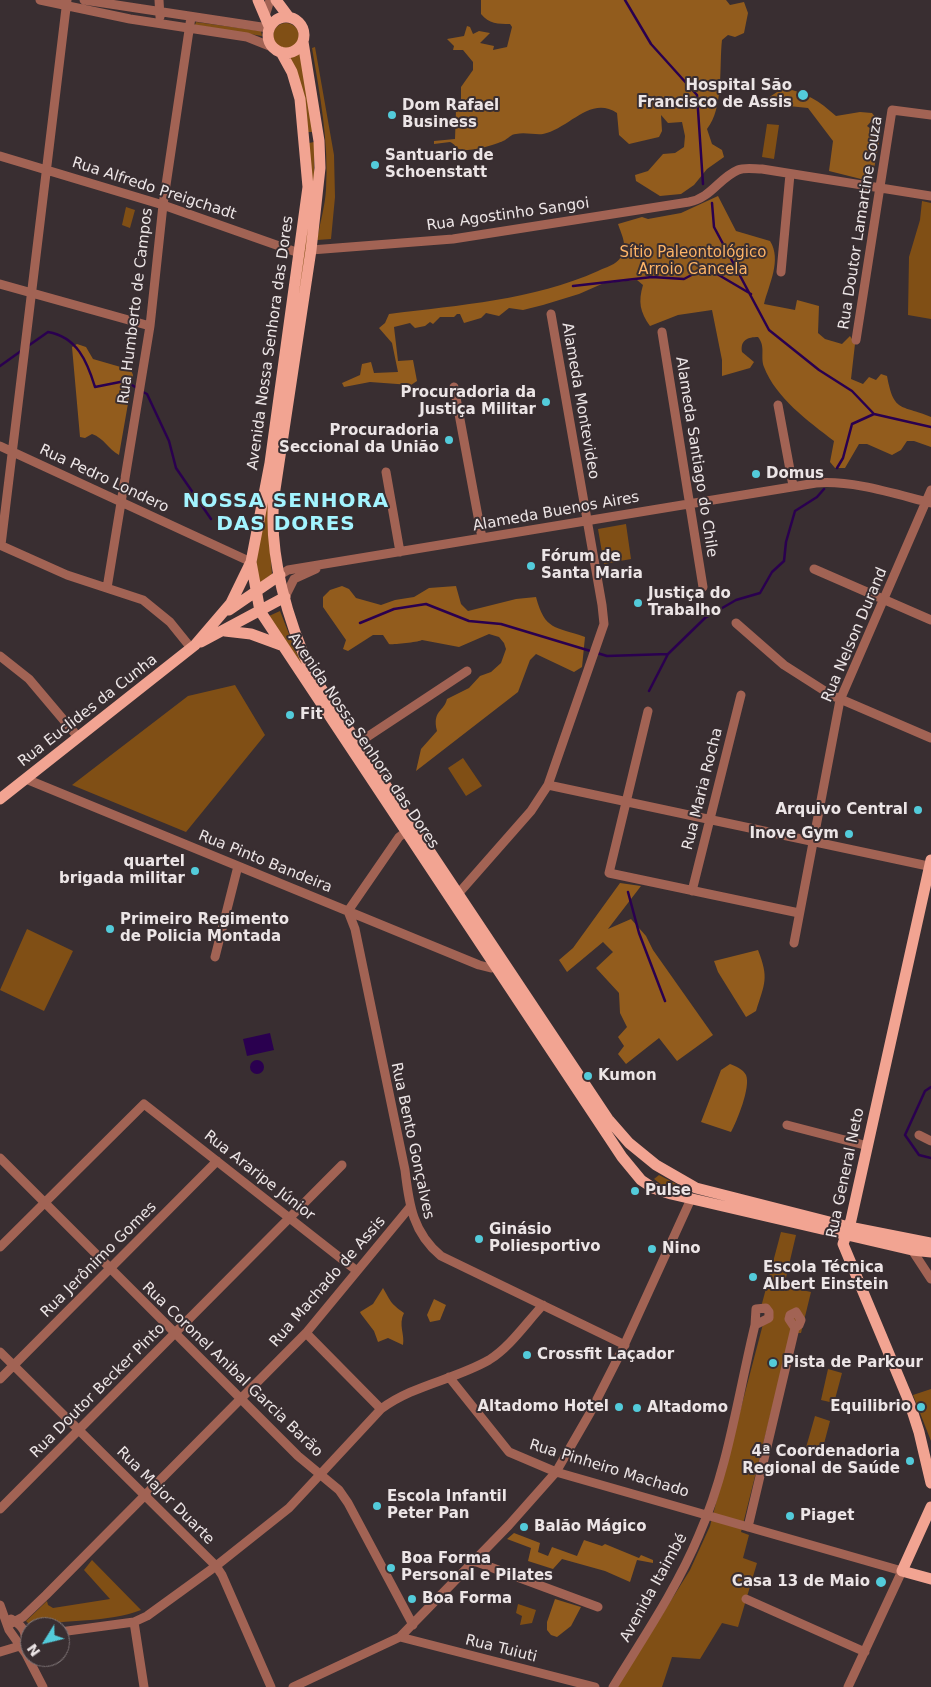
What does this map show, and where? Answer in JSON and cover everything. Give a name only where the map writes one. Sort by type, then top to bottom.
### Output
[{"type":"main road","points":[[258,0],[266,13],[268,39],[276,49],[294,51],[303,42],[302,26],[296,19],[288,16],[276,0]]},
{"type":"main road","points":[[268,27],[276,19],[288,16]]},
{"type":"main road","name":"Avenida Nossa Senhora das Dores","points":[[303,42],[319,141],[318,195],[274,496],[273,530],[285,597],[300,646],[314,676],[358,743],[409,829],[458,894],[499,965],[608,1118],[629,1143],[656,1166],[696,1188],[848,1231]]},
{"type":"main road","name":"Avenida Nossa Senhora das Dores","points":[[276,49],[295,80],[302,112],[308,187],[270,463],[251,562],[255,593],[260,611],[281,645],[409,829],[499,965],[596,1118],[641,1180],[653,1188],[692,1199],[848,1231]]},
{"type":"main road","name":"Rua Euclides da Cunha","points":[[0,799],[193,647],[224,614],[243,582],[251,562]]},
{"type":"main road","name":"Rua Euclides da Cunha","points":[[224,614],[280,575]]},
{"type":"main road","name":"Rua Euclides da Cunha","points":[[193,647],[285,597]]},
{"type":"main road","points":[[225,631],[250,634],[281,645]]},
{"type":"main road","name":"Rua General Neto","points":[[929,863],[925,905],[844,1244],[910,1404],[919,1432],[931,1483]]},
{"type":"main road","points":[[641,1180],[656,1166]]},
{"type":"main road","points":[[848,1231],[931,1244]]},
{"type":"main road","points":[[848,1231],[912,1250],[931,1252]]},
{"type":"main road","points":[[931,1507],[902,1571],[931,1579]]},
{"type":"street","points":[[40,0],[67,3],[160,24],[247,37],[276,49]]},
{"type":"street","points":[[84,0],[160,13],[268,27]]},
{"type":"street","points":[[159,0],[160,24]]},
{"type":"street","points":[[266,13],[270,0]]},
{"type":"street","points":[[67,3],[1,545],[51,569],[134,595],[154,607],[193,647]]},
{"type":"street","name":"Rua Humberto de Campos","points":[[107,588],[150,326],[163,205],[191,17]]},
{"type":"street","name":"Rua Doutor Lamartine Souza","points":[[856,340],[892,110],[931,115]]},
{"type":"street","name":"Rua Alfredo Preigchadt","points":[[0,156],[163,205],[298,253]]},
{"type":"street","name":"Rua Agostinho Sangoi","points":[[311,250],[453,239],[689,202],[708,195],[738,170],[756,169],[790,174]]},
{"type":"street","points":[[781,272],[790,174],[931,196]]},
{"type":"street","points":[[0,284],[150,326]]},
{"type":"street","name":"Alameda Montevideo","points":[[458,894],[530,811],[548,785],[604,618],[551,314]]},
{"type":"street","name":"Alameda Santiago do Chile","points":[[662,332],[704,587]]},
{"type":"street","points":[[454,387],[482,538]]},
{"type":"street","points":[[778,404],[793,486]]},
{"type":"street","name":"Rua Pedro Londero","points":[[0,446],[251,562]]},
{"type":"street","points":[[386,472],[400,552]]},
{"type":"street","name":"Alameda Buenos Aires","points":[[280,575],[288,570],[793,486],[828,482],[887,492],[929,503]]},
{"type":"street","name":"Rua Nelson Durand","points":[[794,943],[840,700],[929,503],[931,490]]},
{"type":"street","name":"Alameda Buenos Aires","points":[[285,597],[294,579],[323,565]]},
{"type":"street","points":[[814,569],[931,620]]},
{"type":"street","points":[[736,623],[784,665],[840,700],[931,738]]},
{"type":"street","points":[[0,656],[29,679],[78,737]]},
{"type":"street","points":[[358,743],[467,671]]},
{"type":"street","name":"Rua Maria Rocha","points":[[692,890],[741,695]]},
{"type":"street","points":[[648,711],[609,873],[799,913]]},
{"type":"street","name":"Rua Pinto Bandeira","points":[[26,779],[479,966],[499,965]]},
{"type":"street","points":[[548,785],[813,842],[929,863]]},
{"type":"street","points":[[348,911],[399,837],[409,829]]},
{"type":"street","points":[[215,957],[238,866]]},
{"type":"street","name":"Rua Bento Gonçalves","points":[[348,911],[357,938],[405,1170],[410,1207],[417,1229],[432,1249],[441,1256],[625,1345]]},
{"type":"street","name":"Rua Araripe Júnior","points":[[44,1203],[144,1104],[358,1271]]},
{"type":"street","points":[[787,1125],[868,1146]]},
{"type":"street","points":[[919,1135],[931,1141]]},
{"type":"street","name":"Rua Coronel Anibal Garcia Barão","points":[[0,1158],[298,1456],[338,1490],[348,1503],[413,1625]]},
{"type":"street","name":"Rua Jerônimo Gomes","points":[[0,1379],[217,1161]]},
{"type":"street","name":"Rua Doutor Becker Pinto","points":[[0,1509],[342,1165]]},
{"type":"street","points":[[300,1686],[400,1637],[474,1561],[556,1472],[625,1345],[692,1199]]},
{"type":"street","points":[[0,1247],[44,1203]]},
{"type":"street","name":"Rua Machado de Assis","points":[[17,1622],[306,1333],[410,1207]]},
{"type":"street","points":[[912,1250],[931,1280]]},
{"type":"street","points":[[70,1631],[134,1622],[147,1616],[216,1566],[289,1508],[381,1409],[397,1397],[491,1359],[504,1348],[542,1305]]},
{"type":"street","name":"Avenida Itaimbé","points":[[613,1687],[684,1569],[707,1515],[725,1456],[755,1325]]},
{"type":"street","points":[[795,1328],[748,1527],[902,1571],[848,1687]]},
{"type":"street","points":[[306,1333],[381,1409]]},
{"type":"street","name":"Rua Major Duarte","points":[[0,1352],[216,1566],[222,1575],[271,1687]]},
{"type":"street","name":"Rua Pinheiro Machado","points":[[449,1377],[509,1452],[556,1472],[748,1527]]},
{"type":"street","points":[[474,1561],[598,1607]]},
{"type":"street","points":[[746,1599],[865,1652]]},
{"type":"street","points":[[2,1608],[20,1626]]},
{"type":"street","points":[[4,1650],[12,1644],[17,1622]]},
{"type":"street","points":[[134,1622],[144,1687]]},
{"type":"street","name":"Rua Tuiuti","points":[[400,1637],[595,1687]]},
{"type":"street","points":[[13,1638],[20,1642]]},
{"type":"street","points":[[4,1650],[20,1647]]},
{"type":"street","points":[[35,1667],[43,1687]]},
{"type":"shaded area","points":[[196,22],[261,31],[262,36],[195,25]]},
{"type":"shaded area","points":[[286,23],[295,27],[299,36],[295,45],[286,49],[277,45],[273,36],[277,27]]},
{"type":"shaded area","points":[[315,47],[334,155],[335,197],[331,239],[317,240],[325,202],[327,172],[323,119],[312,48]]},
{"type":"shaded area","points":[[301,53],[313,132],[308,132],[290,58]]},
{"type":"shaded area","points":[[767,124],[779,125],[774,159],[762,157]]},
{"type":"shaded area","points":[[314,142],[314,193],[269,538],[272,574],[257,585],[256,564],[309,143]]},
{"type":"shaded area","points":[[922,201],[931,203],[931,319],[908,315],[909,257],[920,220]]},
{"type":"shaded area","points":[[126,207],[135,210],[130,228],[122,225]]},
{"type":"shaded area","points":[[626,524],[631,559],[604,564],[598,529]]},
{"type":"shaded area","points":[[280,611],[296,652],[314,684],[269,616]]},
{"type":"shaded area","points":[[235,685],[265,735],[186,832],[72,785],[188,696]]},
{"type":"shaded area","points":[[463,758],[482,786],[466,796],[448,768]]},
{"type":"shaded area","points":[[27,929],[73,951],[44,1011],[0,990]]},
{"type":"shaded area","points":[[270,1033],[274,1050],[247,1056],[243,1039]]},
{"type":"shaded area","points":[[254,1060],[260,1060],[264,1067],[260,1074],[254,1074],[250,1070],[250,1064]]},
{"type":"shaded area","points":[[659,1175],[682,1187],[681,1191],[662,1185],[654,1179]]},
{"type":"shaded area","points":[[781,1232],[796,1235],[784,1286],[811,1292],[801,1333],[791,1333],[741,1532],[749,1535],[743,1558],[757,1563],[738,1627],[722,1623],[700,1659],[672,1657],[662,1687],[617,1687],[690,1570],[710,1526],[763,1324],[765,1313],[760,1311]]},
{"type":"shaded area","points":[[828,1369],[842,1373],[834,1403],[821,1400]]},
{"type":"shaded area","points":[[931,1389],[931,1441],[913,1395]]},
{"type":"shaded area","points":[[815,1416],[830,1421],[821,1455],[805,1451]]},
{"type":"shaded area","points":[[92,1560],[141,1610],[115,1617],[70,1622],[70,1617],[30,1617],[47,1601],[48,1605],[53,1608],[110,1599],[84,1570]]},
{"type":"shaded area","points":[[518,1604],[536,1610],[532,1623],[520,1625],[522,1616],[516,1613]]},
{"type":"green space","points":[[481,0],[726,0],[730,5],[744,2],[748,13],[744,33],[735,37],[728,35],[722,40],[720,86],[716,110],[707,129],[712,144],[722,150],[724,157],[707,169],[694,185],[681,194],[660,196],[636,181],[635,175],[648,171],[663,154],[675,153],[684,147],[685,136],[682,122],[668,123],[661,115],[662,131],[659,137],[629,144],[619,135],[617,113],[598,108],[589,110],[553,131],[543,134],[514,134],[499,143],[481,148],[463,150],[450,142],[434,144],[434,141],[455,139],[456,110],[461,101],[461,87],[473,70],[473,62],[463,50],[453,50],[454,46],[447,39],[464,36],[467,26],[470,27],[473,34],[479,31],[490,33],[480,43],[494,46],[493,50],[507,47],[512,27],[510,24],[494,23],[487,20],[481,14]]},
{"type":"green space","points":[[783,88],[812,98],[836,116],[860,112],[872,113],[875,117],[867,126],[871,129],[878,125],[881,132],[873,174],[865,180],[829,171],[833,141],[808,108],[779,105],[768,98]]},
{"type":"green space","name":"Sítio Paleontológico Arroio Cancela","points":[[718,196],[736,231],[770,241],[773,248],[775,264],[764,304],[795,310],[797,300],[819,306],[818,333],[825,339],[842,344],[850,336],[855,344],[851,379],[863,384],[869,377],[876,380],[881,374],[887,376],[892,396],[900,406],[931,417],[931,447],[914,441],[907,441],[901,450],[892,455],[867,444],[859,444],[845,468],[835,468],[830,462],[834,441],[794,408],[776,389],[764,367],[762,344],[758,337],[746,340],[742,345],[742,352],[754,362],[750,368],[722,376],[722,360],[712,310],[678,315],[650,326],[641,307],[643,285],[637,280],[604,283],[579,294],[543,305],[523,310],[509,308],[499,316],[486,313],[481,318],[464,323],[460,314],[457,314],[454,317],[440,317],[433,324],[430,322],[425,326],[415,328],[410,323],[394,327],[398,361],[413,360],[417,381],[411,385],[370,382],[344,387],[342,383],[360,375],[362,364],[371,362],[374,373],[398,372],[392,343],[379,328],[385,323],[389,314],[496,300],[548,289],[573,281],[611,266],[619,260],[623,253],[624,245],[618,224],[642,217],[648,219],[681,213]]},
{"type":"green space","points":[[77,344],[86,347],[93,359],[131,370],[133,375],[119,455],[92,434],[85,438],[80,437],[72,347]]},
{"type":"green space","points":[[342,586],[349,589],[356,598],[381,605],[395,600],[414,597],[429,588],[456,586],[461,604],[468,611],[516,599],[536,597],[539,608],[548,622],[553,626],[585,637],[582,667],[574,672],[536,654],[530,660],[518,692],[416,771],[421,749],[437,731],[437,715],[447,699],[469,688],[480,676],[491,672],[501,663],[506,649],[504,643],[499,637],[489,634],[459,647],[422,640],[389,644],[383,635],[373,635],[348,651],[343,649],[346,640],[323,607],[323,597],[330,590]]},
{"type":"green space","points":[[620,883],[641,886],[608,929],[631,919],[646,936],[653,950],[713,1035],[677,1061],[659,1038],[626,1064],[618,1054],[624,1046],[618,1037],[627,1027],[620,1013],[619,993],[596,968],[613,952],[603,942],[567,972],[559,960],[573,948]]},
{"type":"green space","points":[[758,950],[765,974],[763,987],[756,1011],[746,1017],[718,972],[714,961]]},
{"type":"green space","points":[[730,1064],[743,1071],[747,1080],[743,1104],[731,1132],[701,1122],[721,1070]]},
{"type":"green space","points":[[383,1288],[391,1302],[404,1313],[402,1317],[403,1345],[388,1338],[378,1342],[374,1331],[360,1312],[373,1304]]},
{"type":"green space","points":[[434,1299],[446,1305],[440,1320],[430,1322],[427,1315]]},
{"type":"green space","points":[[514,1533],[540,1543],[538,1552],[548,1556],[552,1547],[577,1556],[584,1540],[602,1546],[605,1544],[639,1558],[641,1555],[653,1560],[653,1563],[637,1560],[630,1582],[605,1571],[562,1559],[553,1569],[528,1561],[531,1548],[507,1539]]},
{"type":"green space","points":[[555,1599],[581,1607],[571,1626],[557,1637],[551,1635],[547,1630],[547,1622]]},
{"type":"waterway","points":[[625,0],[651,44],[697,95],[703,184]]},
{"type":"waterway","points":[[712,203],[714,227],[769,330],[819,370],[852,391],[874,414]]},
{"type":"waterway","points":[[573,286],[652,277],[684,279],[699,271],[717,274],[751,294]]},
{"type":"waterway","points":[[28,346],[48,332],[58,335],[74,345],[84,359],[95,387],[125,381],[137,388]]},
{"type":"waterway","points":[[0,366],[21,351]]},
{"type":"waterway","points":[[141,391],[147,394],[169,441],[176,468],[211,519]]},
{"type":"waterway","points":[[874,414],[931,427]]},
{"type":"waterway","points":[[837,468],[843,458],[852,424],[874,414]]},
{"type":"waterway","points":[[360,623],[394,609],[426,604],[469,621],[501,624],[607,656],[668,654],[705,618],[736,600],[760,593],[772,572],[784,561],[786,542],[795,511],[817,497],[824,489]]},
{"type":"waterway","points":[[649,691],[668,654]]},
{"type":"waterway","points":[[628,892],[639,933],[665,1001]]},
{"type":"waterway","points":[[931,1087],[925,1091],[905,1135],[919,1155],[931,1158]]},
{"type":"place","name":"Hospital São Francisco de Assis","points":[[803,95]]},
{"type":"place","name":"Dom Rafael Business","points":[[392,115]]},
{"type":"place","name":"Santuario de Schoenstatt","points":[[375,165]]},
{"type":"place","name":"Procuradoria da Justiça Militar","points":[[546,402]]},
{"type":"place","name":"Procuradoria Seccional da União","points":[[449,440]]},
{"type":"place","name":"Domus","points":[[756,474]]},
{"type":"place","name":"Fórum de Santa Maria","points":[[531,566]]},
{"type":"place","name":"Justiça do Trabalho","points":[[638,603]]},
{"type":"place","name":"Fit","points":[[290,715]]},
{"type":"place","name":"Arquivo Central","points":[[918,810]]},
{"type":"place","name":"Inove Gym","points":[[849,834]]},
{"type":"place","name":"quartel brigada militar","points":[[195,871]]},
{"type":"place","name":"Primeiro Regimento de Policia Montada","points":[[110,929]]},
{"type":"place","name":"Kumon","points":[[588,1076]]},
{"type":"place","name":"Pulse","points":[[635,1191]]},
{"type":"place","name":"Ginásio Poliesportivo","points":[[479,1239]]},
{"type":"place","name":"Nino","points":[[652,1249]]},
{"type":"place","name":"Escola Técnica Albert Einstein","points":[[753,1277]]},
{"type":"place","name":"Crossfit Laçador","points":[[527,1355]]},
{"type":"place","name":"Pista de Parkour","points":[[773,1363]]},
{"type":"place","name":"Altadomo Hotel","points":[[619,1407]]},
{"type":"place","name":"Equilibrio","points":[[921,1407]]},
{"type":"place","name":"Altadomo","points":[[637,1408]]},
{"type":"place","name":"4ª Coordenadoria Regional de Saúde","points":[[910,1461]]},
{"type":"place","name":"Escola Infantil Peter Pan","points":[[377,1506]]},
{"type":"place","name":"Piaget","points":[[790,1516]]},
{"type":"place","name":"Balão Mágico","points":[[524,1527]]},
{"type":"place","name":"Boa Forma Personal e Pilates","points":[[391,1568]]},
{"type":"place","name":"Casa 13 de Maio","points":[[881,1582]]},
{"type":"place","name":"Boa Forma","points":[[412,1599]]},
{"type":"district","name":"NOSSA SENHORA DAS DORES","points":[[286,514]]}]
